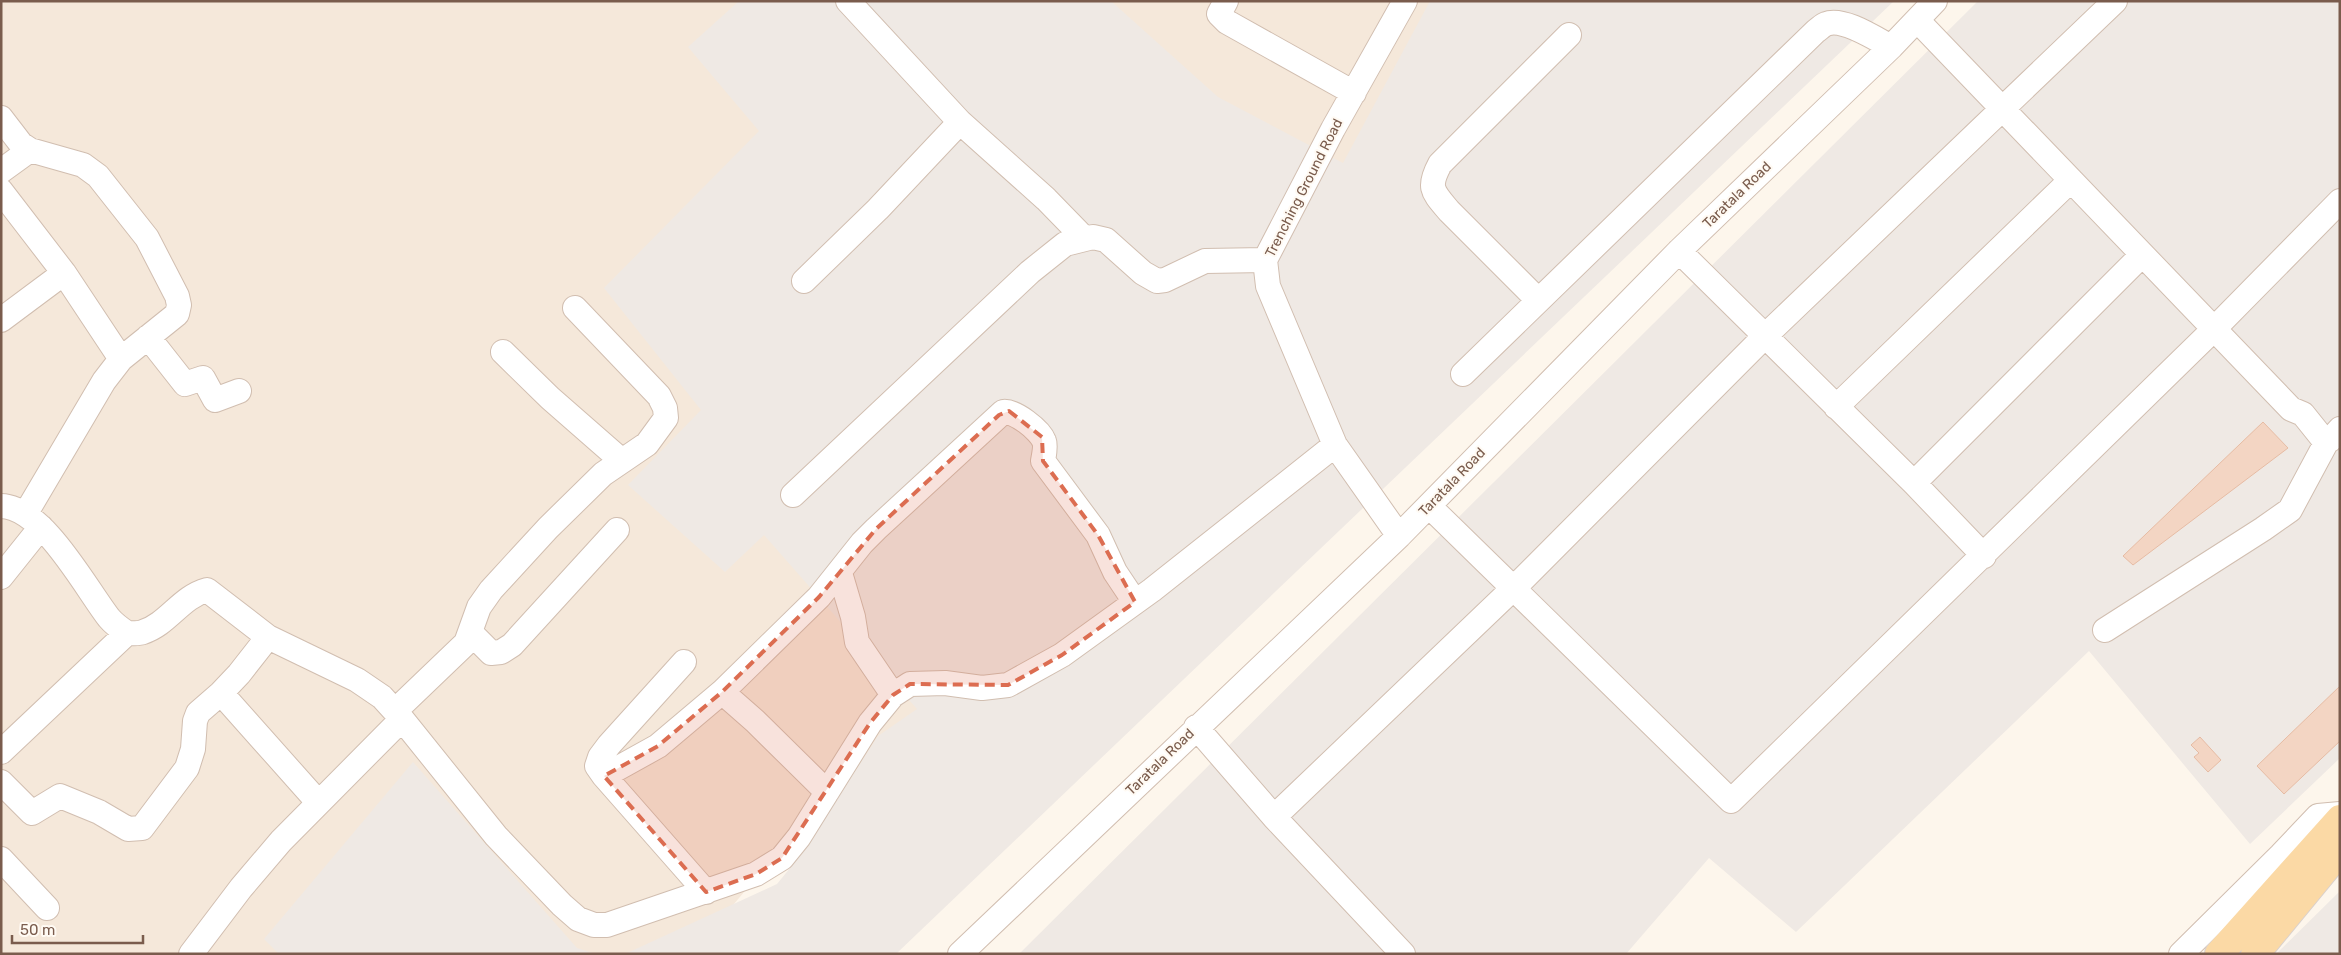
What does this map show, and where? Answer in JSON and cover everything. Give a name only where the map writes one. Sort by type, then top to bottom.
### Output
[{"type":"main road","points":[[2226,946],[2340,819]]},
{"type":"main road","points":[[2255,954],[2340,851]]},
{"type":"street","points":[[848,1],[960,122],[1046,199],[1084,238]]},
{"type":"street","points":[[1226,1],[1219,14],[1228,22],[1354,93]]},
{"type":"street","name":"Trenching Ground Road","points":[[1399,536],[1335,445],[1268,286],[1266,260],[1287,216],[1405,1]]},
{"type":"street","name":"Taratala Road","points":[[960,954],[1196,727],[1399,536],[1679,251],[1891,47],[1935,1]]},
{"type":"street","points":[[1274,817],[1512,589],[1764,337],[2115,1]]},
{"type":"street","points":[[1917,20],[2004,108],[2213,330],[2291,409],[2303,414],[2323,439],[2333,435]]},
{"type":"street","points":[[1463,374],[1816,31],[1827,24],[1838,23],[1851,27],[1891,47]]},
{"type":"street","points":[[1538,300],[1449,212],[1432,187],[1433,178],[1440,164],[1569,35]]},
{"type":"street","points":[[1,118],[21,144],[30,150],[83,165],[98,176],[148,238],[177,296],[179,305],[177,314],[121,359],[104,380],[33,520],[1,577]]},
{"type":"street","points":[[804,281],[878,209],[960,122]]},
{"type":"street","points":[[1,172],[30,150]]},
{"type":"street","points":[[1836,407],[2071,180]]},
{"type":"street","points":[[1,190],[64,273],[121,359]]},
{"type":"street","points":[[1429,506],[1731,802],[1984,556],[2213,330],[2340,201]]},
{"type":"street","points":[[793,495],[1030,272],[1065,244],[1093,236],[1106,240],[1143,273],[1157,281],[1165,280],[1205,261],[1226,259],[1266,260]]},
{"type":"street","points":[[1679,251],[1914,483],[1984,556]]},
{"type":"street","points":[[1914,483],[2142,255]]},
{"type":"street","points":[[1,320],[64,273]]},
{"type":"street","points":[[191,954],[280,841],[466,643],[479,607],[491,590],[548,528],[603,474],[648,444],[659,431],[666,418],[665,408],[659,396],[575,308]]},
{"type":"street","points":[[148,337],[185,384],[203,378],[215,400],[239,391]]},
{"type":"street","points":[[503,352],[550,398],[622,461]]},
{"type":"street","points":[[604,776],[658,746],[722,692],[819,597],[862,543],[999,415],[1009,411],[1042,437],[1045,442],[1044,461],[1098,535],[1115,572],[1135,602]]},
{"type":"street","points":[[2105,630],[2290,510],[2333,435]]},
{"type":"street","points":[[1,752],[127,633],[143,632],[162,621],[194,594],[207,590],[268,637],[357,680],[382,697],[399,715],[496,836],[562,905],[578,919],[594,925],[607,925],[756,874],[782,858],[800,837],[870,723],[893,695],[910,684],[945,683],[982,688],[1008,685],[1062,655],[1135,602],[1335,445]]},
{"type":"street","points":[[1,506],[10,506],[33,520],[71,564],[110,620],[127,633]]},
{"type":"street","points":[[470,632],[491,653],[501,652],[512,644],[617,530]]},
{"type":"street","points":[[840,573],[853,617],[857,642],[893,695]]},
{"type":"street","points":[[1,782],[32,813],[60,796],[99,812],[128,829],[142,828],[187,768],[192,749],[194,721],[198,713],[221,694],[268,637]]},
{"type":"street","points":[[684,662],[600,757],[597,766],[706,892]]},
{"type":"street","points":[[722,692],[755,721],[827,792]]},
{"type":"street","points":[[221,694],[318,802]]},
{"type":"street","points":[[1196,727],[1274,817],[1402,954]]},
{"type":"street","points":[[2181,954],[2318,816],[2340,814]]},
{"type":"street","points":[[1,858],[47,908]]},
{"type":"highlighted area","points":[[1009,411],[1042,437],[1043,461],[1098,535],[1135,602],[1062,655],[1008,685],[910,684],[893,695],[870,723],[782,858],[756,874],[706,892],[604,776],[658,746],[722,692],[819,597],[876,529],[999,415]]},
{"type":"shaded area","points":[[1,1],[1634,1],[1065,603],[827,793],[692,954],[1,954]]},
{"type":"shaded area","points":[[739,1],[1111,1],[1218,97],[1343,163],[1430,1],[1894,1],[896,954],[625,954],[777,884],[804,851],[878,736],[917,709],[764,535],[725,572],[628,485],[701,410],[604,288],[759,131],[688,47]]},
{"type":"shaded area","points":[[1978,1],[2340,1],[2340,758],[2250,844],[2089,651],[1796,932],[1709,858],[1626,954],[1019,954]]},
{"type":"shaded area","points":[[413,762],[577,948],[596,954],[279,954],[264,939]]},
{"type":"shaded area","points":[[2340,891],[2340,954],[2276,954]]},
{"type":"building","points":[[2263,422],[2288,448],[2133,565],[2123,556]]},
{"type":"building","points":[[2340,686],[2340,741],[2284,794],[2257,766]]},
{"type":"building","points":[[2200,737],[2221,760],[2208,772],[2194,757],[2199,753],[2191,745]]}]
